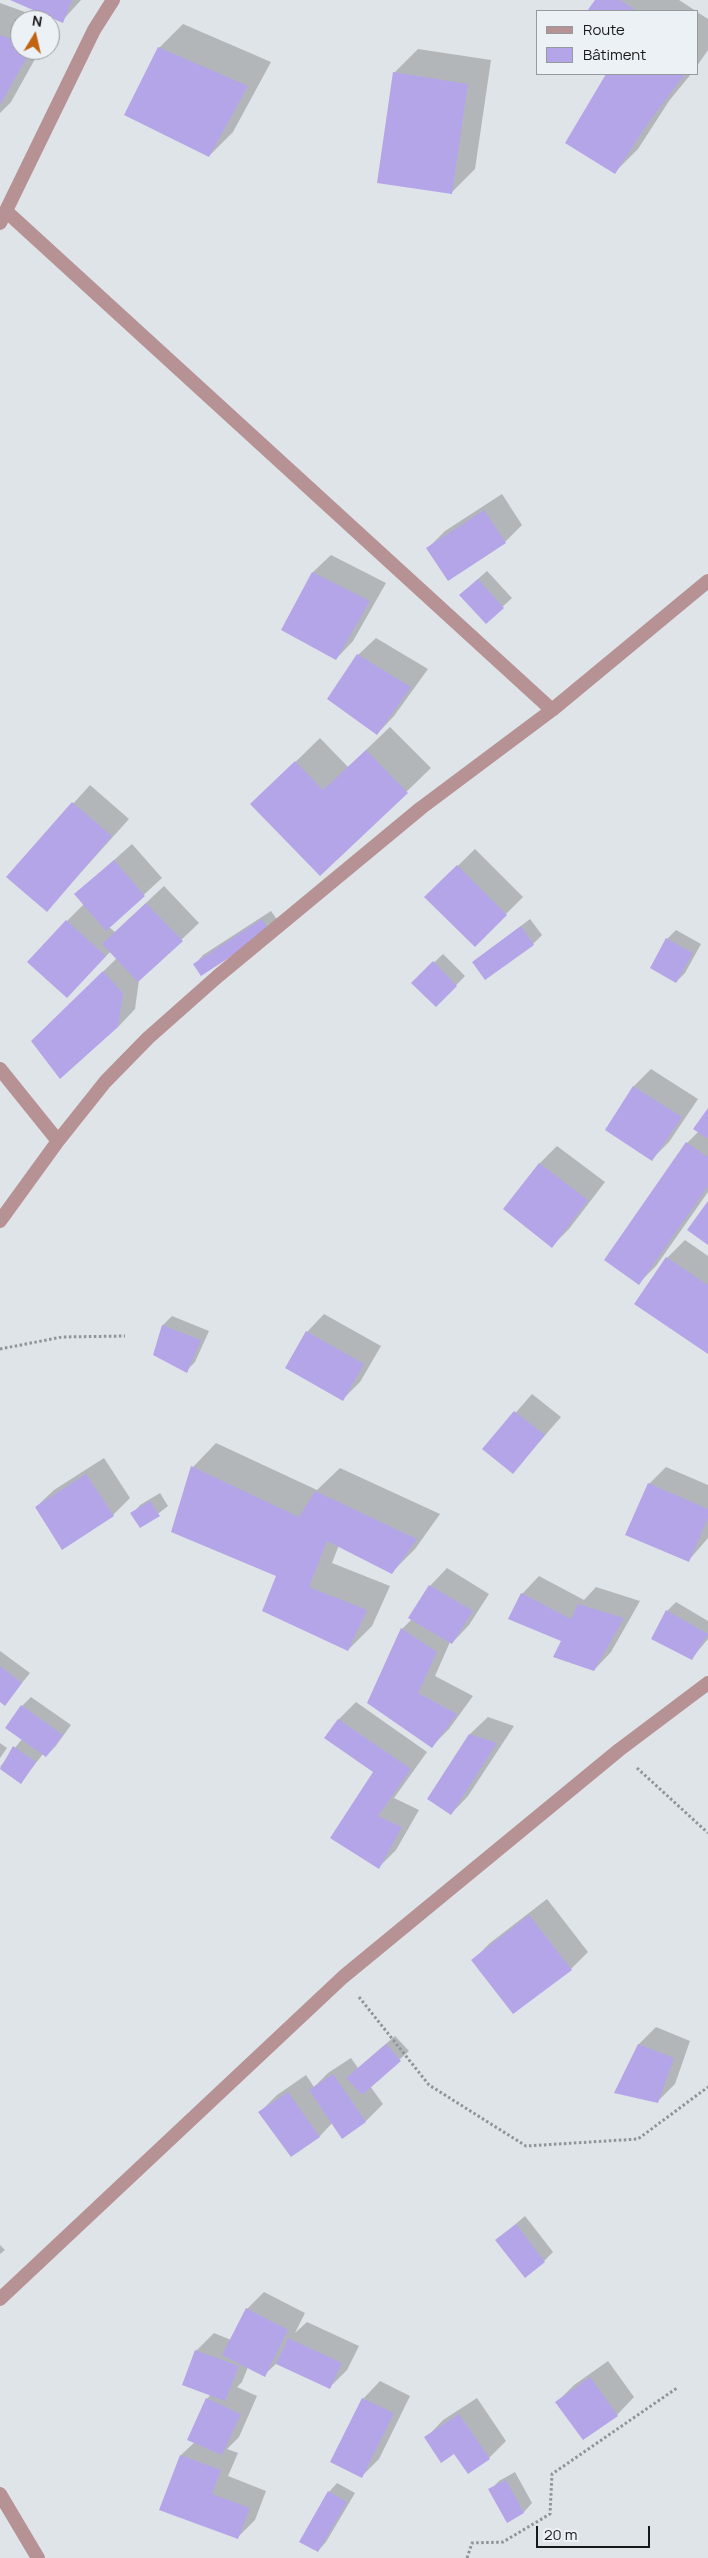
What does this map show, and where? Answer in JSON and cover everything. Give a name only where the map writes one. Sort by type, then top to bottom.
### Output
[{"type":"street","points":[[113,0],[94,30],[4,217],[552,710]]},
{"type":"street","points":[[0,1221],[58,1141],[105,1082],[148,1038],[218,976],[420,808],[552,710],[708,581]]},
{"type":"street","points":[[0,1069],[58,1141]]},
{"type":"street","points":[[0,2299],[343,1977],[619,1750],[708,1683]]},
{"type":"street","points":[[0,2494],[38,2558]]},
{"type":"path","points":[[0,1349],[62,1337],[125,1336]]},
{"type":"path","points":[[619,1750],[708,1833]]},
{"type":"path","points":[[343,1977],[429,2085],[526,2146],[638,2139],[708,2088]]},
{"type":"path","points":[[467,2558],[472,2542],[503,2542],[550,2514],[552,2474],[677,2388]]},
{"type":"building","points":[[10,0],[72,0],[63,23],[60,22],[60,10],[33,10]]},
{"type":"building","points":[[595,0],[620,0],[635,10],[588,10]]},
{"type":"building","points":[[0,35],[10,38],[10,60],[25,60],[0,105]]},
{"type":"building","points":[[158,47],[248,86],[209,157],[124,115]]},
{"type":"building","points":[[393,72],[468,84],[452,194],[377,183]]},
{"type":"building","points":[[605,75],[684,75],[646,126],[615,174],[565,143]]},
{"type":"building","points":[[484,510],[506,543],[448,581],[426,548]]},
{"type":"building","points":[[312,572],[370,601],[336,660],[281,630]]},
{"type":"building","points":[[478,579],[504,608],[486,624],[459,595]]},
{"type":"building","points":[[357,654],[411,687],[377,735],[327,699]]},
{"type":"building","points":[[366,750],[408,793],[320,876],[250,804],[295,761],[323,790]]},
{"type":"building","points":[[72,802],[112,836],[47,912],[6,877]]},
{"type":"building","points":[[114,860],[145,896],[106,931],[74,894]]},
{"type":"building","points":[[457,865],[507,915],[475,947],[424,897]]},
{"type":"building","points":[[146,903],[183,941],[138,982],[102,944]]},
{"type":"building","points":[[262,919],[270,931],[201,976],[193,964]]},
{"type":"building","points":[[66,920],[106,956],[67,998],[27,962]]},
{"type":"building","points":[[521,926],[534,945],[485,980],[472,962]]},
{"type":"building","points":[[666,938],[693,953],[676,983],[650,968]]},
{"type":"building","points":[[433,961],[457,986],[436,1007],[411,983]]},
{"type":"building","points":[[103,971],[123,993],[118,1027],[60,1079],[31,1041]]},
{"type":"building","points":[[633,1086],[682,1117],[652,1161],[605,1130]]},
{"type":"building","points":[[708,1108],[708,1139],[693,1129]]},
{"type":"building","points":[[686,1142],[708,1157],[708,1186],[639,1285],[604,1260]]},
{"type":"building","points":[[539,1163],[588,1200],[552,1248],[503,1209]]},
{"type":"building","points":[[708,1201],[708,1245],[687,1230]]},
{"type":"building","points":[[666,1257],[708,1285],[708,1354],[634,1304]]},
{"type":"building","points":[[162,1325],[201,1340],[187,1373],[153,1355]]},
{"type":"building","points":[[306,1331],[364,1364],[343,1401],[285,1368]]},
{"type":"building","points":[[514,1411],[545,1435],[513,1474],[482,1449]]},
{"type":"building","points":[[191,1466],[299,1517],[315,1491],[417,1539],[392,1574],[327,1541],[309,1587],[367,1610],[348,1651],[262,1611],[276,1576],[171,1532]]},
{"type":"building","points":[[86,1474],[114,1516],[62,1550],[35,1507]]},
{"type":"building","points":[[648,1483],[708,1509],[708,1518],[689,1562],[625,1535]]},
{"type":"building","points":[[150,1501],[160,1516],[140,1528],[130,1513]]},
{"type":"building","points":[[429,1585],[473,1611],[452,1644],[408,1618]]},
{"type":"building","points":[[521,1593],[571,1619],[578,1604],[624,1618],[594,1671],[553,1657],[561,1641],[508,1619]]},
{"type":"building","points":[[666,1610],[708,1634],[692,1660],[651,1639]]},
{"type":"building","points":[[401,1628],[437,1652],[418,1693],[457,1714],[432,1748],[367,1703]]},
{"type":"building","points":[[0,1666],[22,1683],[5,1706],[0,1702]]},
{"type":"building","points":[[21,1705],[63,1735],[46,1757],[5,1728]]},
{"type":"building","points":[[338,1719],[411,1769],[378,1816],[402,1827],[379,1869],[330,1838],[373,1772],[324,1738]]},
{"type":"building","points":[[469,1734],[497,1743],[451,1815],[427,1799]]},
{"type":"building","points":[[13,1746],[36,1762],[21,1784],[0,1769]]},
{"type":"building","points":[[529,1915],[572,1970],[513,2014],[471,1960]]},
{"type":"building","points":[[386,2044],[401,2061],[362,2095],[346,2078]]},
{"type":"building","points":[[638,2044],[674,2058],[658,2103],[614,2093]]},
{"type":"building","points":[[333,2074],[366,2122],[342,2139],[309,2090]]},
{"type":"building","points":[[288,2092],[320,2137],[291,2157],[258,2112]]},
{"type":"building","points":[[516,2224],[545,2262],[525,2278],[495,2240]]},
{"type":"building","points":[[246,2308],[288,2330],[265,2377],[222,2355]]},
{"type":"building","points":[[288,2338],[342,2363],[330,2389],[276,2364]]},
{"type":"building","points":[[195,2350],[239,2366],[225,2401],[182,2385]]},
{"type":"building","points":[[590,2377],[618,2416],[583,2440],[555,2402]]},
{"type":"building","points":[[206,2398],[241,2414],[222,2455],[187,2440]]},
{"type":"building","points":[[362,2398],[394,2413],[362,2478],[330,2462]]},
{"type":"building","points":[[459,2414],[490,2459],[468,2474],[454,2454],[441,2463],[424,2437]]},
{"type":"building","points":[[180,2455],[221,2470],[212,2494],[250,2508],[238,2539],[159,2510]]},
{"type":"building","points":[[506,2480],[524,2513],[507,2523],[488,2489]]},
{"type":"building","points":[[328,2491],[347,2502],[318,2552],[299,2542]]}]
